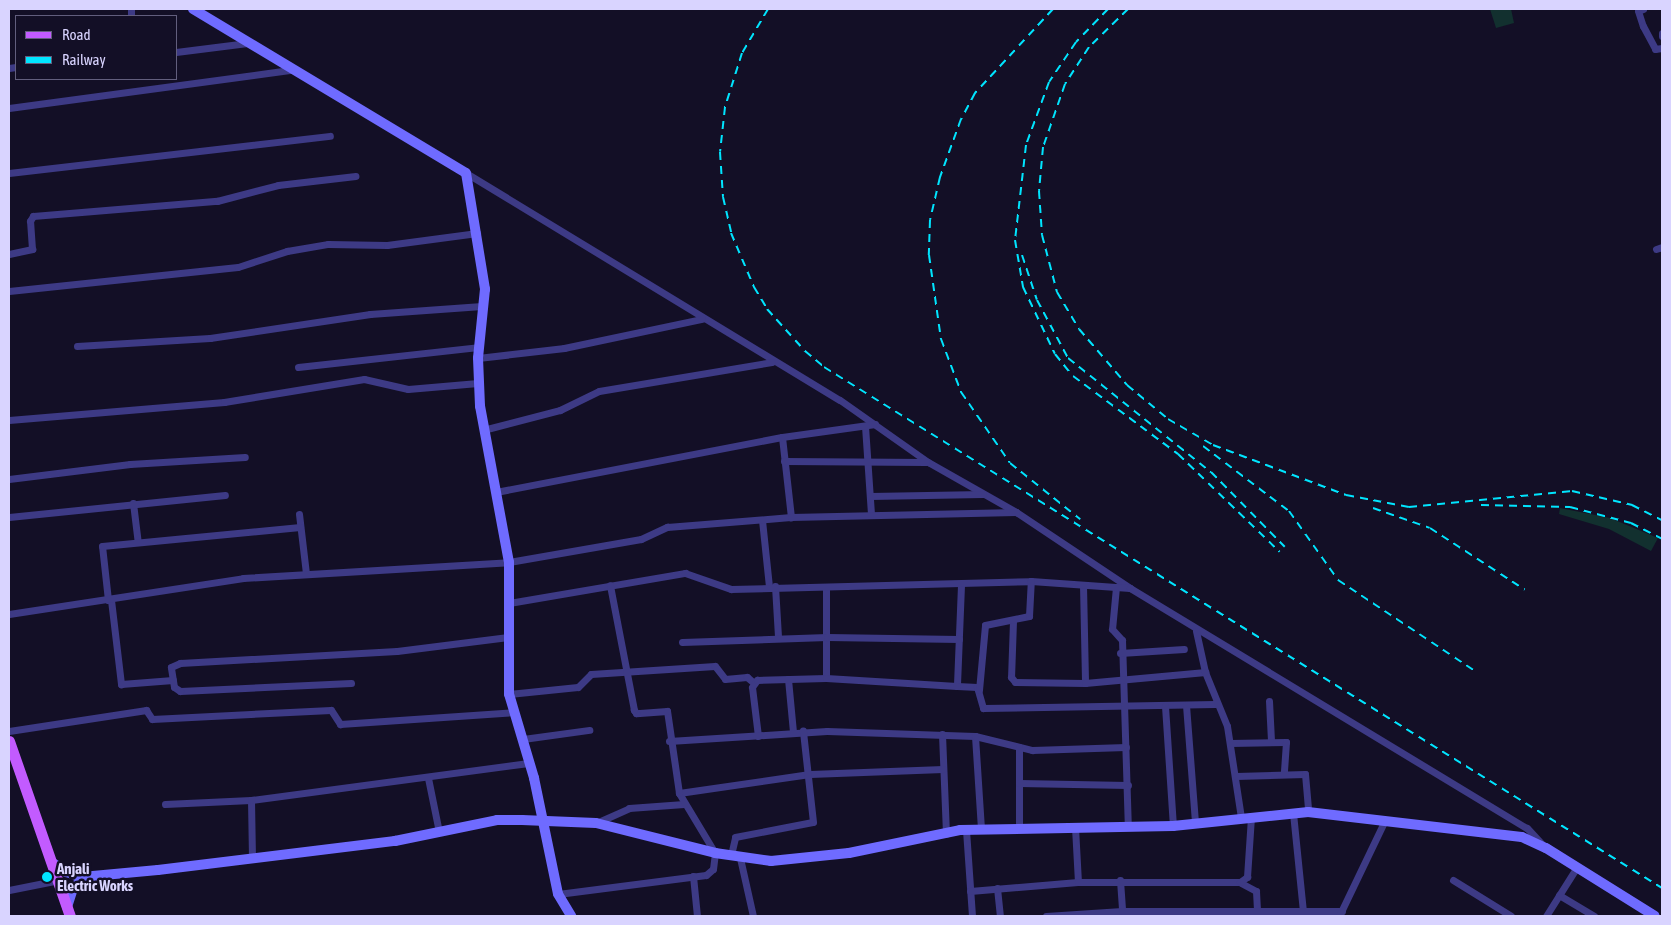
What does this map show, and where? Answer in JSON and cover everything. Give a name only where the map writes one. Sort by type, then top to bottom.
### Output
[{"type":"main road","points":[[9,741],[53,863],[54,877]]},
{"type":"main road","points":[[9,761],[67,913]]},
{"type":"street","points":[[193,9],[291,70],[466,173],[875,424],[928,462],[1016,512],[1196,631],[1527,828],[1546,848]]},
{"type":"street","points":[[1643,9],[1638,11],[1643,26],[1655,49],[1662,48]]},
{"type":"street","points":[[178,52],[247,43]]},
{"type":"street","points":[[9,108],[291,70]]},
{"type":"street","points":[[9,173],[330,136]]},
{"type":"street","points":[[466,173],[485,289],[478,347],[478,383],[483,430],[509,562],[509,694],[523,739],[543,820],[558,894],[571,916]]},
{"type":"street","points":[[9,254],[32,249],[30,221],[33,216],[217,201],[278,185],[355,176]]},
{"type":"street","points":[[9,291],[238,267],[286,251],[328,244],[387,244],[477,233]]},
{"type":"street","points":[[77,346],[210,338],[360,315],[482,306]]},
{"type":"street","points":[[478,358],[574,346],[702,319]]},
{"type":"street","points":[[298,368],[478,347]]},
{"type":"street","points":[[483,430],[560,410],[600,391],[772,362]]},
{"type":"street","points":[[9,420],[224,402],[364,379],[408,388],[478,383]]},
{"type":"street","points":[[496,492],[782,437],[875,424]]},
{"type":"street","points":[[865,426],[871,515]]},
{"type":"street","points":[[782,437],[791,517]]},
{"type":"street","points":[[9,478],[130,464],[245,457]]},
{"type":"street","points":[[784,461],[868,459],[928,462]]},
{"type":"street","points":[[870,496],[983,494]]},
{"type":"street","points":[[9,517],[225,495]]},
{"type":"street","points":[[133,503],[138,541]]},
{"type":"street","points":[[9,614],[243,578],[509,562],[641,539],[667,527],[791,517],[1016,512]]},
{"type":"street","points":[[299,514],[306,574]]},
{"type":"street","points":[[762,520],[778,637]]},
{"type":"street","points":[[173,680],[121,684],[102,546],[138,541],[300,527]]},
{"type":"street","points":[[509,603],[610,585],[694,573],[731,589],[772,586],[961,585],[1031,581],[1130,588]]},
{"type":"street","points":[[1031,581],[1029,616],[1013,621],[985,625],[979,690],[980,705],[989,708],[1215,704]]},
{"type":"street","points":[[558,894],[712,872],[715,853],[678,794],[664,709],[634,712],[610,585]]},
{"type":"street","points":[[957,686],[961,585]]},
{"type":"street","points":[[1083,585],[1085,683]]},
{"type":"street","points":[[826,587],[826,678]]},
{"type":"street","points":[[1116,587],[1112,629],[1122,638],[1120,653],[1128,785],[1128,827]]},
{"type":"street","points":[[1013,621],[1012,680],[1085,683],[1205,672]]},
{"type":"street","points":[[1196,631],[1205,672],[1230,743],[1246,817],[1247,877],[1240,882]]},
{"type":"street","points":[[351,683],[180,691],[173,680],[171,667],[175,663],[397,651],[508,637]]},
{"type":"street","points":[[682,642],[778,637],[959,640]]},
{"type":"street","points":[[1120,653],[1184,649]]},
{"type":"street","points":[[509,694],[578,687],[587,675],[715,666],[724,679],[747,677],[754,683],[758,736]]},
{"type":"street","points":[[754,683],[788,679],[826,678],[957,686],[979,690]]},
{"type":"street","points":[[788,679],[793,732]]},
{"type":"street","points":[[1269,701],[1271,741]]},
{"type":"street","points":[[1165,706],[1173,826]]},
{"type":"street","points":[[1186,706],[1195,823]]},
{"type":"street","points":[[9,731],[146,710],[152,719],[331,710],[337,724],[515,712]]},
{"type":"street","points":[[523,739],[589,730]]},
{"type":"street","points":[[669,740],[758,736],[803,731],[975,736],[1018,747],[1048,751],[1126,747]]},
{"type":"street","points":[[753,916],[736,857],[735,837],[813,822],[810,774],[803,731]]},
{"type":"street","points":[[942,734],[946,834]]},
{"type":"street","points":[[975,736],[981,829]]},
{"type":"street","points":[[1230,743],[1271,741],[1287,744],[1284,773]]},
{"type":"street","points":[[1018,747],[1019,827]]},
{"type":"street","points":[[165,804],[251,800],[428,778],[529,763]]},
{"type":"street","points":[[678,794],[810,774],[943,769]]},
{"type":"street","points":[[1236,776],[1284,773],[1304,774],[1308,812]]},
{"type":"street","points":[[428,778],[439,832]]},
{"type":"street","points":[[1019,783],[1128,785]]},
{"type":"street","points":[[251,800],[252,857]]},
{"type":"street","points":[[596,823],[629,808],[684,804]]},
{"type":"street","points":[[53,863],[72,874],[93,876],[439,832],[497,820],[596,823],[715,853],[771,860],[848,853],[966,830],[1019,827],[1173,826],[1308,812],[1522,837],[1546,848],[1655,916]]},
{"type":"street","points":[[1292,813],[1303,912]]},
{"type":"street","points":[[1046,916],[1122,911],[1137,914],[1257,911],[1341,914],[1384,822]]},
{"type":"street","points":[[1075,827],[1078,882]]},
{"type":"street","points":[[966,830],[972,916]]},
{"type":"street","points":[[1546,916],[1577,867]]},
{"type":"street","points":[[67,913],[74,886],[93,876]]},
{"type":"street","points":[[693,876],[697,916]]},
{"type":"street","points":[[9,890],[54,877]]},
{"type":"street","points":[[970,891],[1120,880],[1240,882],[1256,891],[1257,911]]},
{"type":"street","points":[[1120,880],[1122,911]]},
{"type":"street","points":[[1453,880],[1511,916]]},
{"type":"street","points":[[997,888],[1000,916]]},
{"type":"street","points":[[1559,895],[1594,916]]},
{"type":"green space","points":[[1490,9],[1511,9],[1514,23],[1496,28]]},
{"type":"green space","points":[[1560,508],[1610,518],[1658,538],[1651,551],[1609,529],[1559,514]]},
{"type":"railway","points":[[768,9],[742,53],[725,107],[720,152],[723,197],[731,233],[754,287],[767,309],[805,351],[824,367],[1662,888]]},
{"type":"railway","points":[[1053,9],[975,93],[961,119],[940,177],[930,220],[929,255],[941,339],[961,392],[1010,463],[1080,519]]},
{"type":"railway","points":[[1108,9],[1076,42],[1049,82],[1026,145],[1015,240],[1023,287],[1055,354],[1073,376],[1178,454],[1280,552]]},
{"type":"railway","points":[[1128,9],[1089,47],[1065,84],[1043,147],[1039,191],[1042,235],[1057,292],[1079,329],[1127,385],[1168,419],[1213,445],[1346,495],[1409,507],[1572,491],[1632,505],[1662,520]]},
{"type":"railway","points":[[1022,255],[1037,300],[1068,358],[1211,472],[1285,547]]},
{"type":"railway","points":[[1203,446],[1289,511],[1338,580],[1475,671]]},
{"type":"railway","points":[[1481,505],[1570,507],[1631,523],[1662,539]]},
{"type":"railway","points":[[1373,508],[1430,528],[1525,590]]},
{"type":"place","name":"Anjali Electric Works","points":[[47,877]]}]
